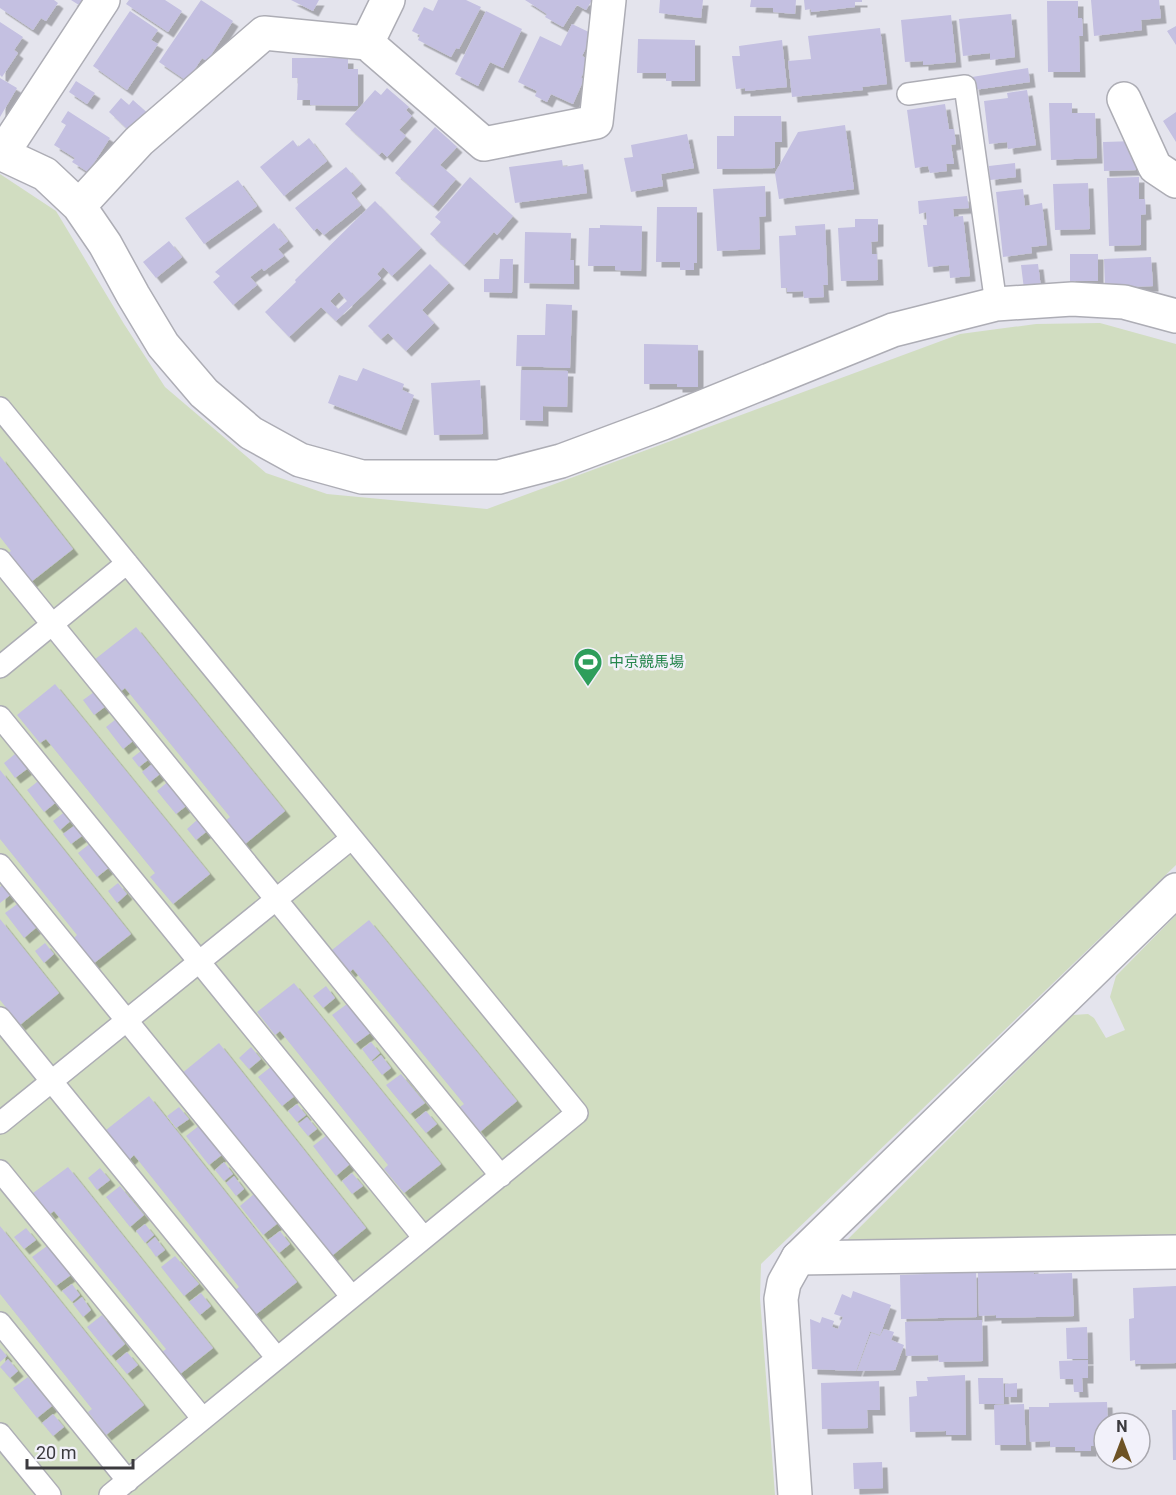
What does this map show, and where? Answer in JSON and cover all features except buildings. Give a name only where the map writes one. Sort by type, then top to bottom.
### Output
[{"type":"street","points":[[103,0],[1,154],[45,174],[79,206],[105,244],[163,345],[204,393],[251,433],[300,460],[362,477],[499,477],[551,464],[663,423],[893,330],[996,304],[1072,299],[1124,302],[1176,316]]},
{"type":"street","points":[[367,43],[388,0]]},
{"type":"street","points":[[79,206],[139,141],[264,33],[367,43],[484,144],[596,122],[609,0]]},
{"type":"street","points":[[1124,99],[1155,167],[1176,181]]},
{"type":"street","points":[[795,1495],[782,1299],[784,1283],[798,1258],[1176,890]]},
{"type":"street","points":[[798,1258],[1176,1252]]},
{"type":"lane","points":[[908,94],[965,86],[996,304]]},
{"type":"lane","points":[[0,408],[577,1113],[110,1495]]},
{"type":"lane","points":[[0,560],[501,1176]]},
{"type":"lane","points":[[0,667],[127,563]]},
{"type":"lane","points":[[0,717],[424,1238]]},
{"type":"lane","points":[[0,1123],[352,838]]},
{"type":"lane","points":[[0,865],[352,1297]]},
{"type":"lane","points":[[0,1018],[277,1358]]},
{"type":"lane","points":[[0,1171],[203,1419]]},
{"type":"lane","points":[[0,1323],[128,1481]]},
{"type":"lane","points":[[0,1434],[50,1495]]},
{"type":"green space","name":"中京競馬場","points":[[0,174],[56,211],[165,387],[266,473],[327,494],[487,509],[960,334],[1036,324],[1100,323],[1176,344],[1176,865],[761,1264],[760,1298],[775,1495],[0,1495]]},
{"type":"green space","points":[[1176,915],[1176,1240],[841,1246],[1073,1015],[1088,1014],[1094,1018],[1106,1038],[1125,1030],[1110,997],[1116,976]]},
{"type":"place","name":"中京競馬場","points":[[588,688]]}]
